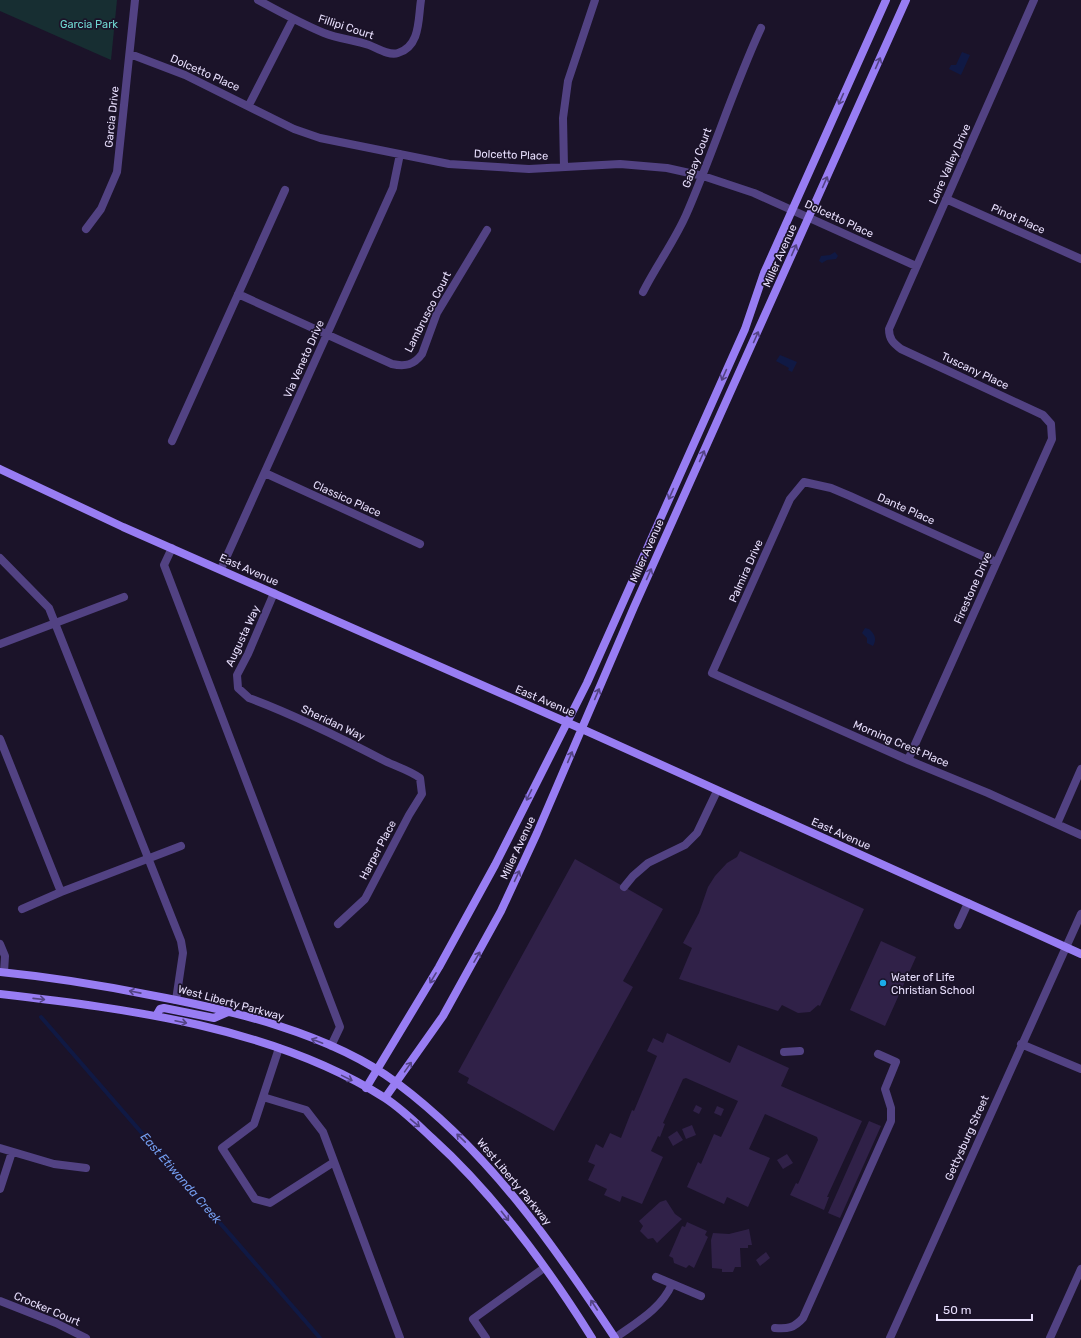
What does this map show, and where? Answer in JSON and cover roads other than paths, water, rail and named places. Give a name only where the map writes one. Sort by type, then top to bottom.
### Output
[{"type":"main road","name":"Miller Avenue","points":[[366,1088],[439,967],[495,865],[587,683],[745,329],[764,273],[886,0]]},
{"type":"main road","name":"Miller Avenue","points":[[385,1098],[443,1016],[480,951],[537,833],[634,607],[906,0]]},
{"type":"main road","name":"East Avenue","points":[[0,469],[46,492],[582,729],[1081,954]]},
{"type":"main road","name":"West Liberty Parkway","points":[[2,972],[62,979],[176,1000],[228,1012],[279,1026],[331,1046],[377,1070],[397,1083],[443,1120],[490,1168],[558,1253],[615,1338]]},
{"type":"main road","points":[[0,994],[156,1016],[213,1029],[278,1048],[385,1098],[424,1130],[489,1195],[544,1268],[592,1338]]},
{"type":"main road","points":[[156,1016],[160,1009],[164,1008],[214,1018],[228,1012]]},
{"type":"street","name":"Garcia Drive","points":[[86,229],[102,209],[117,172],[135,0]]},
{"type":"street","name":"Fillipi Court","points":[[258,0],[325,34],[398,54],[408,47],[415,38],[418,28],[421,0]]},
{"type":"street","points":[[564,167],[563,118],[568,81],[595,0]]},
{"type":"street","name":"Loire Valley Drive","points":[[889,337],[890,322],[1034,0]]},
{"type":"street","points":[[249,105],[293,19]]},
{"type":"street","name":"Gabay Court","points":[[643,292],[655,268],[680,228],[703,176],[731,97],[761,28]]},
{"type":"street","name":"Dolcetto Place","points":[[130,54],[185,74],[294,129],[320,138],[457,164],[529,169],[620,164],[643,165],[703,176],[735,186],[792,210],[916,266]]},
{"type":"street","name":"Via Veneto Drive","points":[[221,569],[393,188],[400,154]]},
{"type":"street","points":[[172,441],[284,190]]},
{"type":"street","name":"Pinot Place","points":[[946,199],[1081,259]]},
{"type":"street","name":"Lambrusco Court","points":[[238,294],[392,364],[407,366],[413,363],[422,354],[445,299],[487,230]]},
{"type":"street","name":"Tuscany Place","points":[[889,337],[901,349],[1038,412],[1052,424]]},
{"type":"street","name":"Firestone Drive","points":[[908,760],[1052,439],[1052,424]]},
{"type":"street","name":"Classico Place","points":[[265,473],[420,544]]},
{"type":"street","name":"Dante Place","points":[[804,482],[831,488],[996,562]]},
{"type":"street","name":"Palmira Drive","points":[[712,673],[790,499],[804,482]]},
{"type":"street","points":[[172,548],[164,566],[340,1027],[331,1046]]},
{"type":"street","points":[[0,558],[49,608],[55,622],[181,941],[184,953],[176,1000]]},
{"type":"street","name":"Augusta Way","points":[[238,688],[237,675],[248,654],[274,594]]},
{"type":"street","points":[[0,644],[124,597]]},
{"type":"street","name":"Morning Crest Place","points":[[712,673],[1081,835]]},
{"type":"street","name":"Sheridan Way","points":[[238,688],[249,698],[347,741],[388,763],[409,770],[420,778]]},
{"type":"street","points":[[0,739],[61,892]]},
{"type":"street","points":[[1057,824],[1081,769]]},
{"type":"street","name":"Harper Place","points":[[338,924],[365,899],[409,815],[422,794],[420,778]]},
{"type":"street","points":[[624,886],[648,863],[685,845],[697,833],[717,791]]},
{"type":"street","points":[[22,910],[61,892],[181,846]]},
{"type":"street","points":[[958,925],[968,903]]},
{"type":"street","name":"Gettysburg Street","points":[[890,1338],[1081,914]]},
{"type":"street","points":[[0,944],[4,956],[2,972]]},
{"type":"street","points":[[1022,1044],[1081,1069]]},
{"type":"street","points":[[278,1048],[254,1124],[222,1148],[255,1199],[270,1203],[334,1162]]},
{"type":"street","points":[[784,1052],[800,1051]]},
{"type":"street","points":[[775,1328],[786,1329],[796,1326],[803,1318],[891,1121],[891,1108],[885,1089],[896,1062],[878,1054]]},
{"type":"street","points":[[263,1097],[306,1110],[323,1132],[400,1338]]},
{"type":"street","points":[[0,1148],[54,1164],[86,1168]]},
{"type":"street","points":[[0,1189],[12,1152]]},
{"type":"street","points":[[486,1338],[473,1319],[544,1268]]},
{"type":"street","points":[[1050,1338],[1081,1269]]},
{"type":"street","points":[[656,1277],[701,1296]]},
{"type":"street","points":[[615,1338],[658,1307],[667,1297],[672,1284]]},
{"type":"street","name":"Crocker Court","points":[[0,1301],[56,1323],[86,1338]]},
{"type":"water","points":[[962,52],[970,55],[961,75],[949,69],[951,65],[956,65]]},
{"type":"water","points":[[835,252],[838,256],[836,259],[827,260],[822,263],[819,261],[821,256],[830,255]]},
{"type":"water","points":[[780,355],[797,362],[792,372],[788,370],[789,368],[776,361]]},
{"type":"water","points":[[865,628],[869,629],[874,635],[875,641],[873,646],[867,643],[867,638],[862,633]]},
{"type":"waterway","name":"East Etiwanda Creek","points":[[41,1017],[320,1338]]},
{"type":"place","name":"Water of Life Christian School","points":[[883,983]]},
{"type":"park label","name":"Garcia Park","points":[[89,24]]}]
